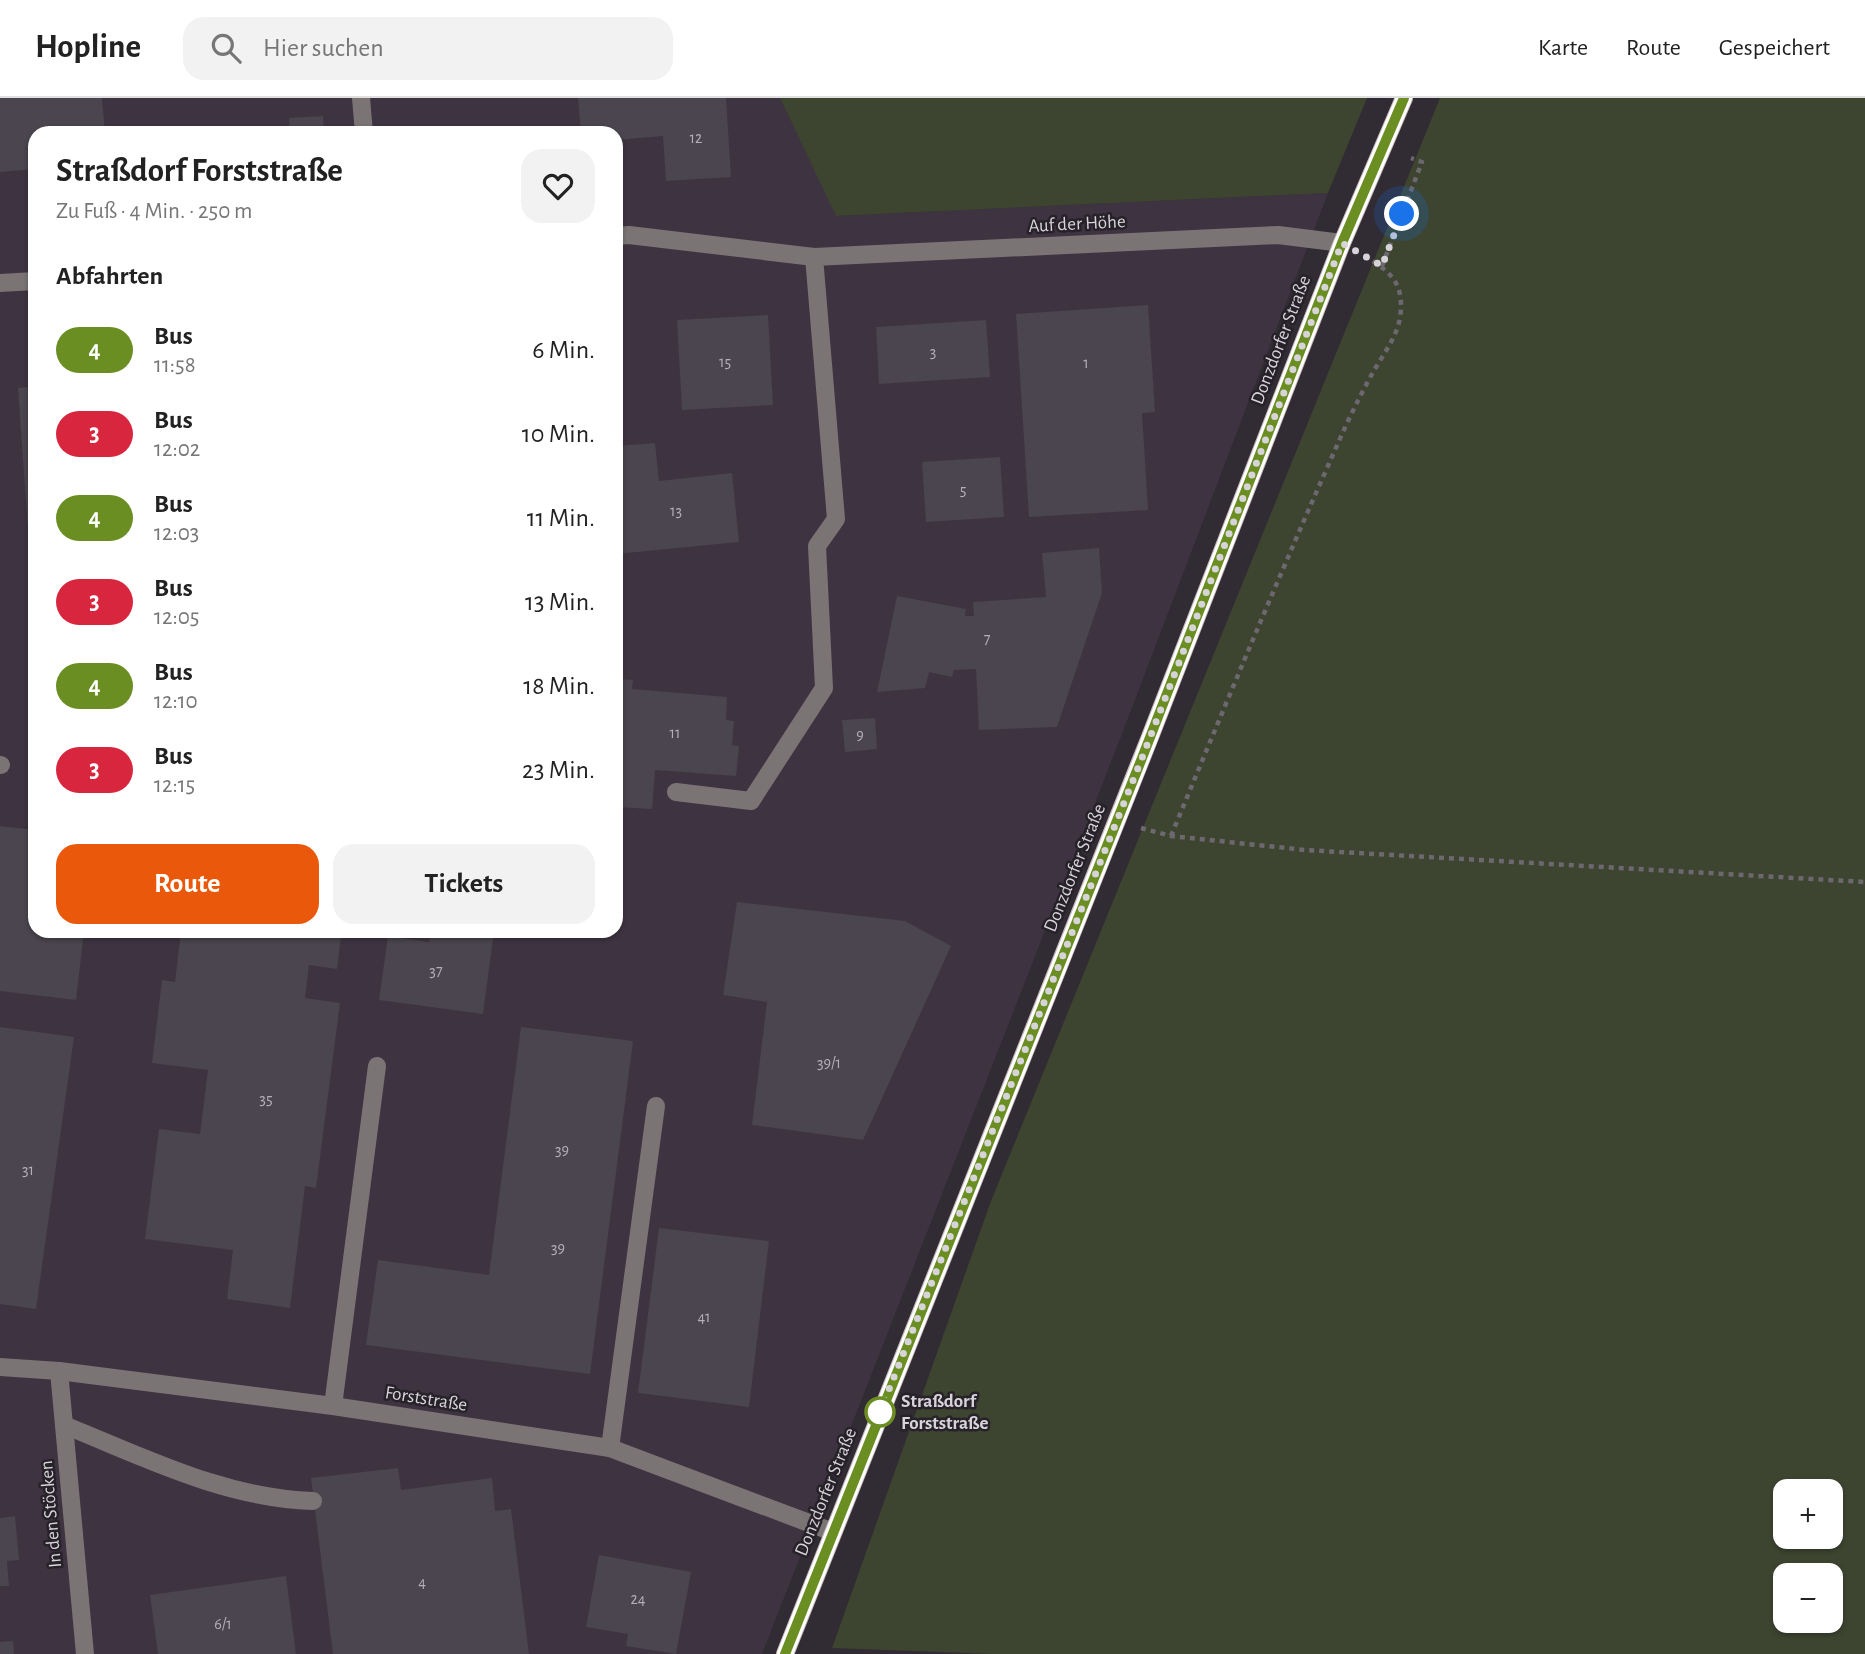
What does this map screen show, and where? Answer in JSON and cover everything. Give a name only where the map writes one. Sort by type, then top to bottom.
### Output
[{"type":"main road","name":"Donzdorfer Straße","points":[[785,1654],[1117,821],[1342,243],[1404,98]]},
{"type":"street","points":[[361,98],[363,126]]},
{"type":"street","name":"Auf der Höhe","points":[[623,235],[814,257],[1278,235],[1342,243]]},
{"type":"street","points":[[676,792],[751,801],[824,688],[817,546],[836,519],[814,257]]},
{"type":"street","points":[[0,283],[28,281]]},
{"type":"street","points":[[333,1406],[377,1066]]},
{"type":"street","points":[[610,1448],[656,1106]]},
{"type":"street","name":"Forststraße","points":[[0,1367],[60,1371],[333,1406],[610,1448],[833,1532]]},
{"type":"street","name":"In den Stöcken","points":[[60,1371],[85,1654]]},
{"type":"street","points":[[64,1425],[212,1484],[244,1494],[280,1500],[313,1501]]},
{"type":"path","points":[[1382,266],[1422,162],[1411,158]]},
{"type":"path","points":[[1171,836],[1269,597],[1344,428],[1396,333],[1400,299],[1396,280],[1382,266],[1342,243]]},
{"type":"path","points":[[1117,821],[1171,836],[1305,850],[1865,882]]},
{"type":"shaded area","points":[[0,98],[780,98],[837,216],[1328,193],[1120,739],[762,1654],[0,1654]]},
{"type":"green space","points":[[780,98],[1367,98],[1328,193],[836,216]]},
{"type":"green space","points":[[1440,98],[1865,98],[1865,1654],[994,1654],[832,1648],[991,1201]]},
{"type":"building","points":[[0,98],[102,98],[104,126],[28,126],[28,170],[0,172]]},
{"type":"building","points":[[578,98],[726,98],[731,177],[666,181],[663,136],[623,139],[623,126],[580,126]]},
{"type":"building","points":[[323,116],[324,126],[290,126],[289,118]]},
{"type":"building","points":[[1148,305],[1155,412],[1142,413],[1148,510],[1029,517],[1016,314]]},
{"type":"building","points":[[768,315],[773,405],[682,410],[677,320]]},
{"type":"building","points":[[986,320],[990,377],[879,384],[876,327]]},
{"type":"building","points":[[28,387],[28,531],[18,388]]},
{"type":"building","points":[[655,443],[659,481],[732,473],[739,542],[623,553],[623,445]]},
{"type":"building","points":[[1000,457],[1004,517],[926,522],[922,462]]},
{"type":"building","points":[[1099,548],[1102,593],[1057,727],[979,730],[976,669],[954,670],[952,677],[929,672],[925,688],[877,692],[897,596],[966,609],[965,616],[974,616],[973,602],[1046,597],[1042,553]]},
{"type":"building","points":[[623,679],[633,680],[632,689],[727,697],[726,720],[734,721],[732,745],[739,746],[736,776],[655,770],[652,809],[623,807]]},
{"type":"building","points":[[875,718],[877,749],[845,752],[842,720]]},
{"type":"building","points":[[0,826],[28,829],[28,938],[83,938],[76,1000],[0,991]]},
{"type":"building","points":[[737,902],[905,921],[951,946],[863,1140],[752,1125],[767,1002],[723,995]]},
{"type":"building","points":[[180,938],[341,938],[337,969],[309,965],[305,998],[340,1003],[316,1188],[305,1186],[290,1308],[227,1299],[233,1250],[145,1239],[159,1129],[200,1134],[208,1070],[152,1063],[162,980],[175,982]]},
{"type":"building","points":[[388,938],[429,942],[430,938],[493,938],[483,1014],[379,1000]]},
{"type":"building","points":[[0,1027],[74,1037],[36,1309],[0,1304]]},
{"type":"building","points":[[521,1027],[633,1041],[590,1374],[366,1345],[378,1260],[489,1275]]},
{"type":"building","points":[[659,1228],[769,1241],[749,1407],[638,1393]]},
{"type":"building","points":[[398,1468],[401,1490],[492,1478],[495,1511],[511,1509],[529,1654],[333,1654],[311,1478]]},
{"type":"building","points":[[15,1516],[19,1560],[7,1561],[9,1586],[0,1586],[0,1518]]},
{"type":"building","points":[[599,1555],[691,1572],[676,1654],[626,1646],[628,1634],[586,1627]]},
{"type":"building","points":[[286,1576],[296,1654],[158,1654],[150,1595]]},
{"type":"building","points":[[13,1641],[14,1654],[0,1654],[0,1642]]},
{"type":"bus line","name":"4","points":[[785,1654],[1142,758],[1342,243],[1404,98]]},
{"type":"place","name":"Straßdorf Forststraße","points":[[880,1412]]},
{"type":"route","points":[[880,1412],[1142,758],[1342,243],[1382,266],[1402,214]]}]
